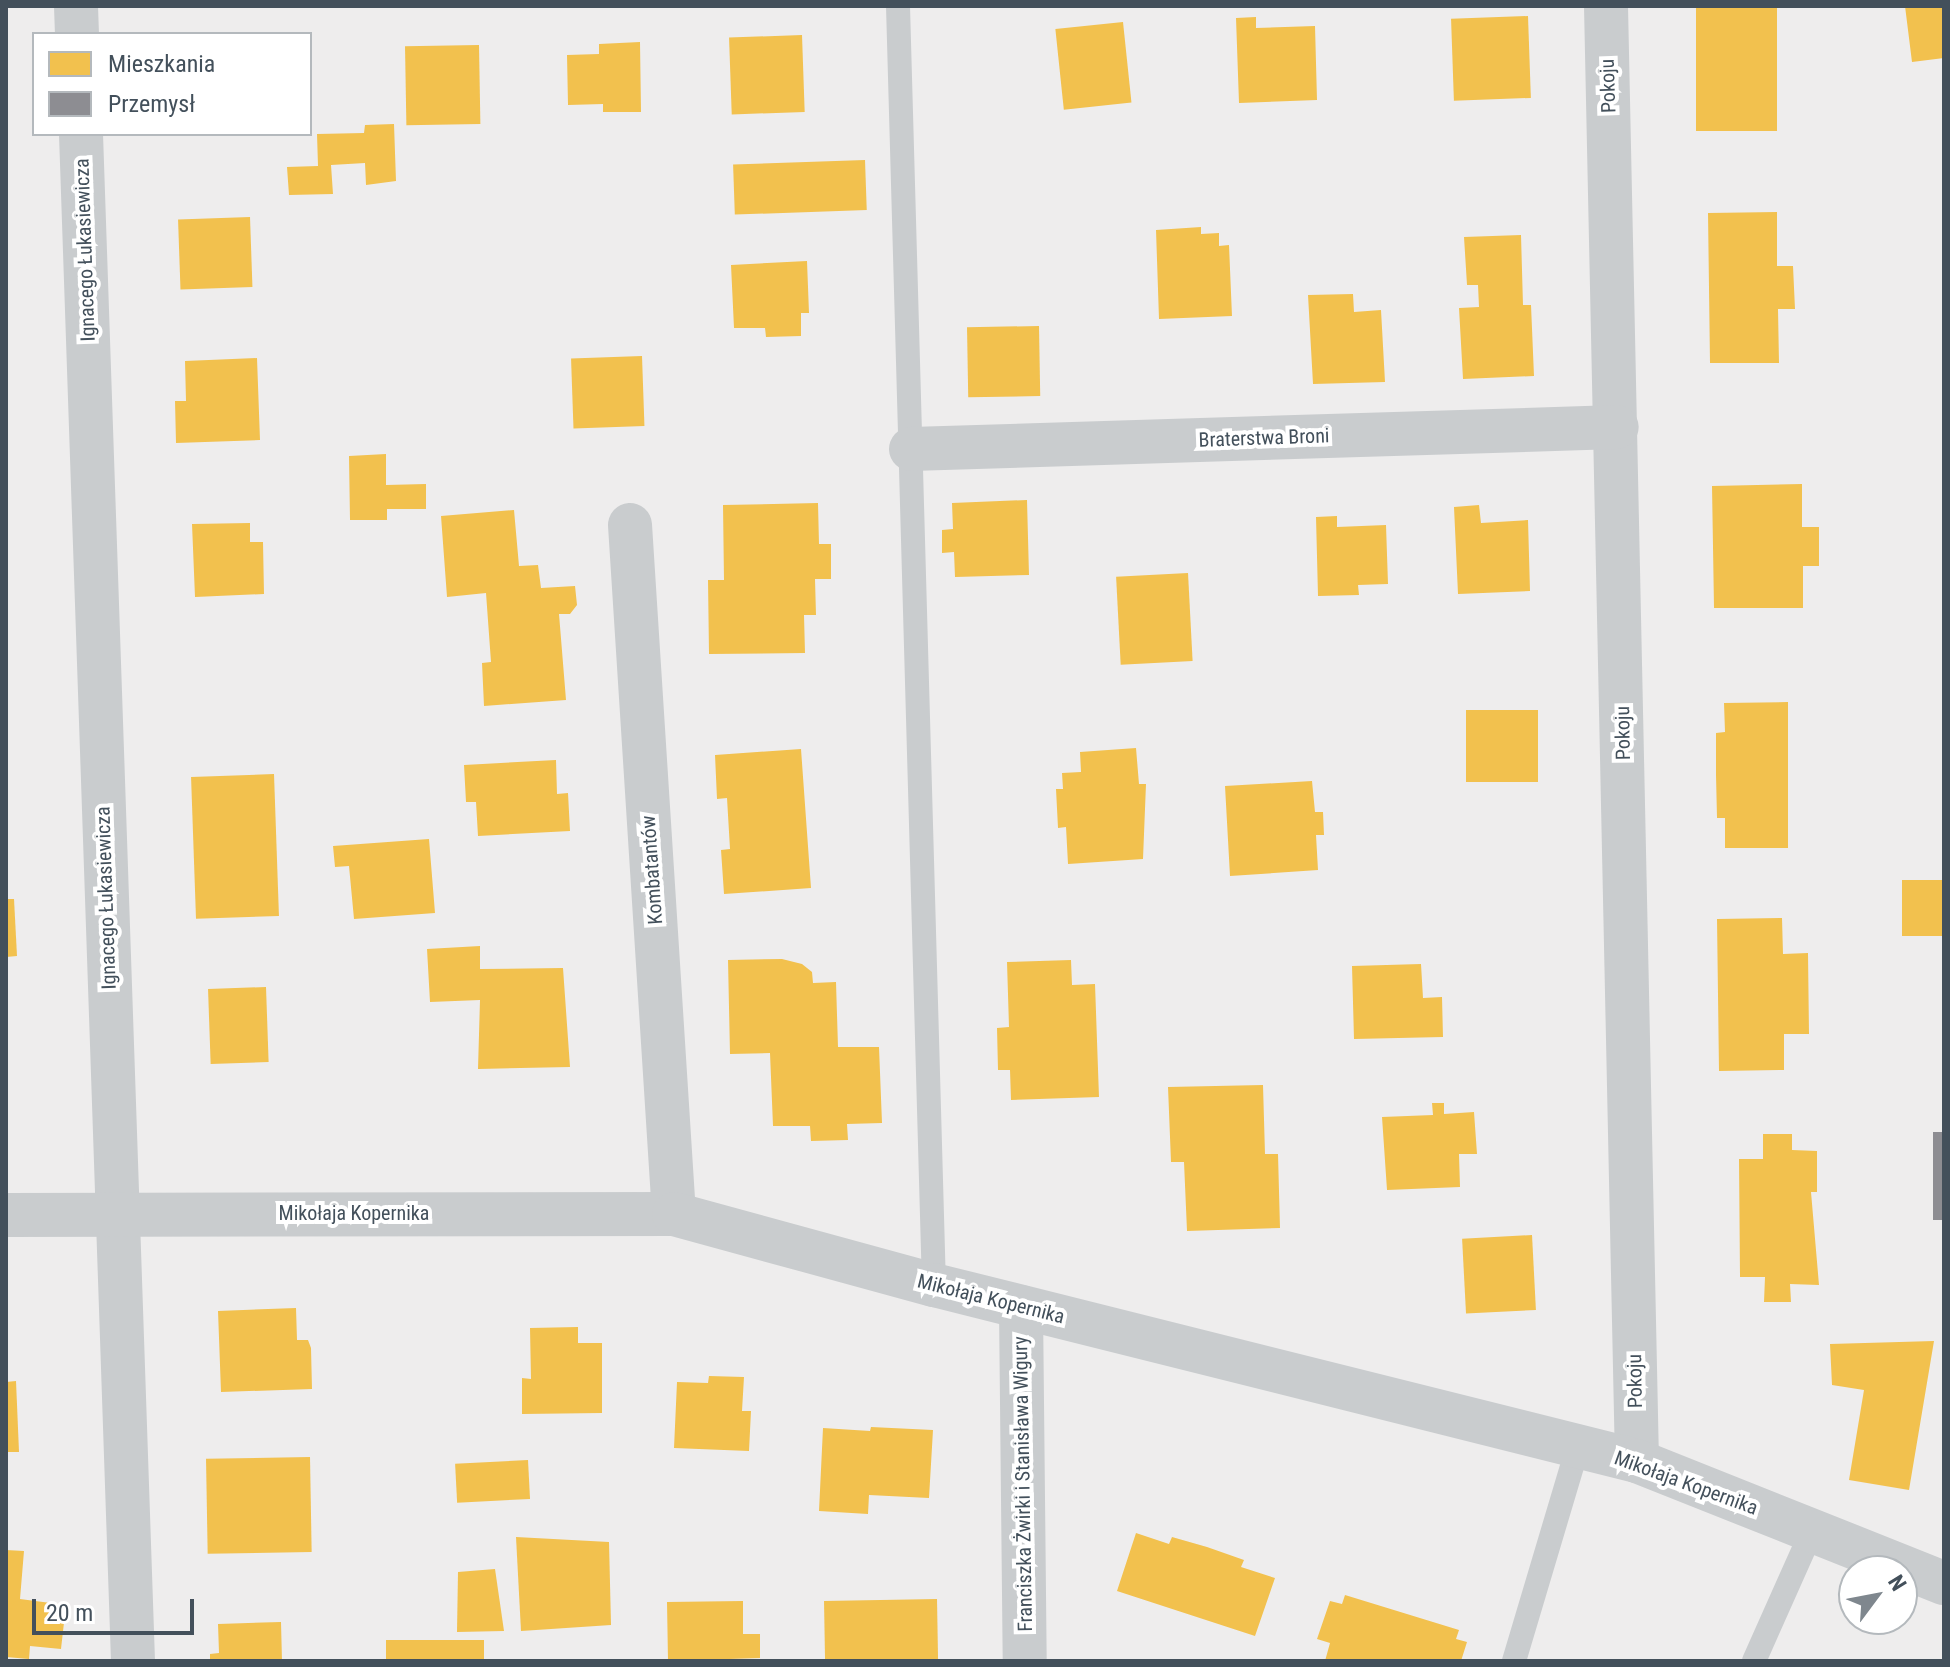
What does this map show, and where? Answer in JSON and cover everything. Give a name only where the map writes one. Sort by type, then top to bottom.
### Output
[{"type":"street","points":[[76,6],[77,32]]},
{"type":"street","name":"Pokoju","points":[[1606,6],[1637,1461]]},
{"type":"street","name":"Ignacego Łukasiewicza","points":[[81,136],[115,1219],[133,1661]]},
{"type":"street","name":"Braterstwa Broni","points":[[911,449],[1617,427]]},
{"type":"street","name":"Kombatantów","points":[[630,525],[674,1214]]},
{"type":"street","name":"Mikołaja Kopernika","points":[[6,1215],[115,1219],[175,1213],[674,1214],[934,1285],[1637,1461],[1944,1583]]},
{"type":"street","name":"Franciszka Żwirki i Stanisława Wigury","points":[[1021,1307],[1025,1661]]},
{"type":"lane","points":[[898,6],[934,1285]]},
{"type":"lane","points":[[1514,1661],[1578,1446]]},
{"type":"lane","points":[[1754,1661],[1812,1531]]},
{"type":"building: Mieszkania","points":[[1696,6],[1777,6],[1777,131],[1696,131]]},
{"type":"building: Mieszkania","points":[[1905,6],[1944,6],[1944,58],[1912,62]]},
{"type":"building: Mieszkania","points":[[1528,16],[1531,98],[1454,101],[1451,19]]},
{"type":"building: Mieszkania","points":[[1256,17],[1256,28],[1315,26],[1317,100],[1239,103],[1236,18]]},
{"type":"building: Mieszkania","points":[[1123,22],[1131,103],[1064,110],[1055,29]]},
{"type":"building: Mieszkania","points":[[802,35],[805,112],[732,115],[729,38]]},
{"type":"building: Mieszkania","points":[[640,42],[641,112],[603,112],[603,104],[568,105],[567,55],[599,54],[599,44]]},
{"type":"building: Mieszkania","points":[[479,45],[480,124],[406,125],[405,46]]},
{"type":"building: Mieszkania","points":[[394,124],[396,181],[366,185],[365,163],[331,165],[333,194],[289,195],[287,167],[318,166],[317,134],[364,133],[365,125]]},
{"type":"building: Mieszkania","points":[[865,160],[867,210],[735,215],[733,165]]},
{"type":"building: Mieszkania","points":[[1777,212],[1777,266],[1793,266],[1795,309],[1778,309],[1779,363],[1710,363],[1708,213]]},
{"type":"building: Mieszkania","points":[[250,217],[252,287],[180,289],[178,220]]},
{"type":"building: Mieszkania","points":[[1201,227],[1201,234],[1219,233],[1219,246],[1229,245],[1232,316],[1159,319],[1156,230]]},
{"type":"building: Mieszkania","points":[[1521,235],[1523,305],[1531,305],[1534,376],[1463,379],[1459,308],[1479,307],[1478,285],[1467,285],[1464,237]]},
{"type":"building: Mieszkania","points":[[807,261],[809,313],[801,313],[801,336],[766,337],[765,328],[734,328],[731,265]]},
{"type":"building: Mieszkania","points":[[1353,294],[1354,312],[1381,310],[1385,382],[1313,384],[1308,295]]},
{"type":"building: Mieszkania","points":[[1039,326],[1040,396],[968,397],[967,327]]},
{"type":"building: Mieszkania","points":[[642,356],[644,426],[573,428],[571,358]]},
{"type":"building: Mieszkania","points":[[257,358],[260,440],[176,443],[175,401],[186,401],[185,361]]},
{"type":"building: Mieszkania","points":[[386,454],[386,485],[426,484],[426,509],[387,509],[387,520],[350,520],[349,456]]},
{"type":"building: Mieszkania","points":[[1802,484],[1802,527],[1819,527],[1819,566],[1803,566],[1803,608],[1714,608],[1712,486]]},
{"type":"building: Mieszkania","points":[[1027,500],[1029,575],[955,577],[954,552],[942,553],[942,530],[953,529],[952,503]]},
{"type":"building: Mieszkania","points":[[818,503],[819,544],[831,544],[831,579],[815,579],[816,615],[804,615],[805,653],[709,654],[708,580],[724,580],[723,505]]},
{"type":"building: Mieszkania","points":[[1479,505],[1481,523],[1528,520],[1530,591],[1458,594],[1454,507]]},
{"type":"building: Mieszkania","points":[[514,510],[519,566],[538,565],[541,588],[575,586],[577,605],[570,614],[559,614],[566,700],[484,706],[482,663],[491,662],[486,593],[447,597],[441,516]]},
{"type":"building: Mieszkania","points":[[1337,516],[1337,527],[1386,525],[1388,584],[1358,585],[1359,595],[1318,596],[1316,517]]},
{"type":"building: Mieszkania","points":[[250,523],[250,542],[263,542],[264,594],[195,597],[192,524]]},
{"type":"building: Mieszkania","points":[[1188,573],[1193,661],[1121,665],[1116,577]]},
{"type":"building: Mieszkania","points":[[1788,702],[1788,848],[1725,848],[1725,818],[1717,818],[1716,775],[1716,733],[1725,732],[1724,703]]},
{"type":"building: Mieszkania","points":[[1466,710],[1538,710],[1538,782],[1466,782]]},
{"type":"building: Mieszkania","points":[[1136,748],[1139,784],[1146,784],[1143,859],[1068,864],[1066,827],[1058,828],[1056,789],[1063,789],[1062,773],[1081,772],[1080,752]]},
{"type":"building: Mieszkania","points":[[801,749],[811,888],[724,894],[721,850],[730,849],[727,798],[717,799],[715,755]]},
{"type":"building: Mieszkania","points":[[556,760],[557,794],[568,793],[570,831],[478,836],[476,802],[466,802],[464,765]]},
{"type":"building: Mieszkania","points":[[274,774],[279,916],[196,919],[191,777]]},
{"type":"building: Mieszkania","points":[[1312,781],[1315,812],[1323,812],[1324,835],[1316,835],[1318,870],[1230,876],[1225,786]]},
{"type":"building: Mieszkania","points":[[429,839],[435,913],[354,919],[349,866],[335,867],[333,846]]},
{"type":"building: Mieszkania","points":[[1902,880],[1944,880],[1944,936],[1902,936]]},
{"type":"building: Mieszkania","points":[[6,899],[14,899],[17,956],[6,957]]},
{"type":"building: Mieszkania","points":[[1782,918],[1783,954],[1808,953],[1809,1034],[1784,1034],[1784,1070],[1719,1071],[1717,919]]},
{"type":"building: Mieszkania","points":[[480,946],[480,969],[563,968],[570,1067],[478,1069],[480,1000],[430,1002],[427,949]]},
{"type":"building: Mieszkania","points":[[782,959],[802,964],[812,972],[813,983],[836,982],[838,1047],[879,1047],[882,1123],[847,1124],[848,1140],[811,1141],[810,1126],[773,1126],[770,1053],[730,1054],[728,960]]},
{"type":"building: Mieszkania","points":[[1071,960],[1072,985],[1095,984],[1099,1097],[1011,1100],[1010,1070],[998,1070],[997,1028],[1009,1027],[1007,962]]},
{"type":"building: Mieszkania","points":[[1421,964],[1423,998],[1442,997],[1443,1037],[1354,1039],[1352,966]]},
{"type":"building: Mieszkania","points":[[266,987],[269,1062],[211,1064],[208,989]]},
{"type":"building: Mieszkania","points":[[1263,1085],[1265,1154],[1278,1154],[1280,1228],[1187,1231],[1184,1162],[1171,1162],[1168,1087]]},
{"type":"building: Mieszkania","points":[[1432,1103],[1444,1103],[1444,1114],[1474,1112],[1477,1154],[1459,1154],[1460,1187],[1387,1190],[1382,1117],[1433,1115]]},
{"type":"building: Mieszkania","points":[[1763,1134],[1792,1134],[1792,1150],[1817,1151],[1817,1192],[1811,1192],[1819,1285],[1790,1284],[1791,1302],[1764,1302],[1765,1277],[1740,1277],[1739,1159],[1763,1159]]},
{"type":"building: Mieszkania","points":[[1532,1235],[1536,1310],[1466,1314],[1462,1239]]},
{"type":"building: Mieszkania","points":[[296,1308],[297,1340],[308,1340],[311,1348],[312,1389],[221,1392],[218,1311]]},
{"type":"building: Mieszkania","points":[[578,1327],[578,1343],[602,1343],[602,1413],[522,1414],[522,1378],[531,1379],[530,1328]]},
{"type":"building: Mieszkania","points":[[1934,1341],[1909,1490],[1849,1480],[1864,1390],[1832,1385],[1830,1344]]},
{"type":"building: Mieszkania","points":[[709,1376],[744,1377],[742,1411],[751,1411],[749,1451],[674,1448],[677,1382],[708,1383]]},
{"type":"building: Mieszkania","points":[[16,1381],[19,1452],[6,1452],[6,1382]]},
{"type":"building: Mieszkania","points":[[871,1427],[933,1430],[929,1498],[869,1495],[868,1514],[819,1511],[823,1428],[870,1431]]},
{"type":"building: Mieszkania","points":[[310,1457],[312,1552],[208,1554],[206,1459]]},
{"type":"building: Mieszkania","points":[[528,1460],[530,1499],[457,1503],[455,1464]]},
{"type":"building: Mieszkania","points":[[1136,1533],[1169,1544],[1172,1537],[1207,1547],[1244,1560],[1241,1567],[1275,1578],[1255,1636],[1117,1591]]},
{"type":"building: Mieszkania","points":[[516,1537],[609,1542],[611,1625],[521,1631]]},
{"type":"building: Mieszkania","points":[[6,1550],[24,1551],[20,1599],[66,1605],[61,1649],[30,1646],[29,1659],[6,1657]]},
{"type":"building: Mieszkania","points":[[495,1569],[504,1631],[457,1632],[458,1572]]},
{"type":"building: Mieszkania","points":[[1345,1595],[1459,1630],[1456,1639],[1467,1642],[1461,1661],[1325,1661],[1330,1643],[1317,1639],[1330,1601],[1342,1604]]},
{"type":"building: Mieszkania","points":[[937,1599],[938,1661],[825,1661],[824,1601]]},
{"type":"building: Mieszkania","points":[[743,1601],[743,1634],[760,1634],[760,1658],[668,1661],[667,1602]]},
{"type":"building: Mieszkania","points":[[281,1622],[282,1661],[210,1661],[210,1654],[219,1653],[218,1624]]},
{"type":"building: Mieszkania","points":[[386,1640],[484,1640],[484,1661],[386,1661]]},
{"type":"building: Przemysł","points":[[1933,1132],[1944,1132],[1944,1220],[1933,1220]]}]
